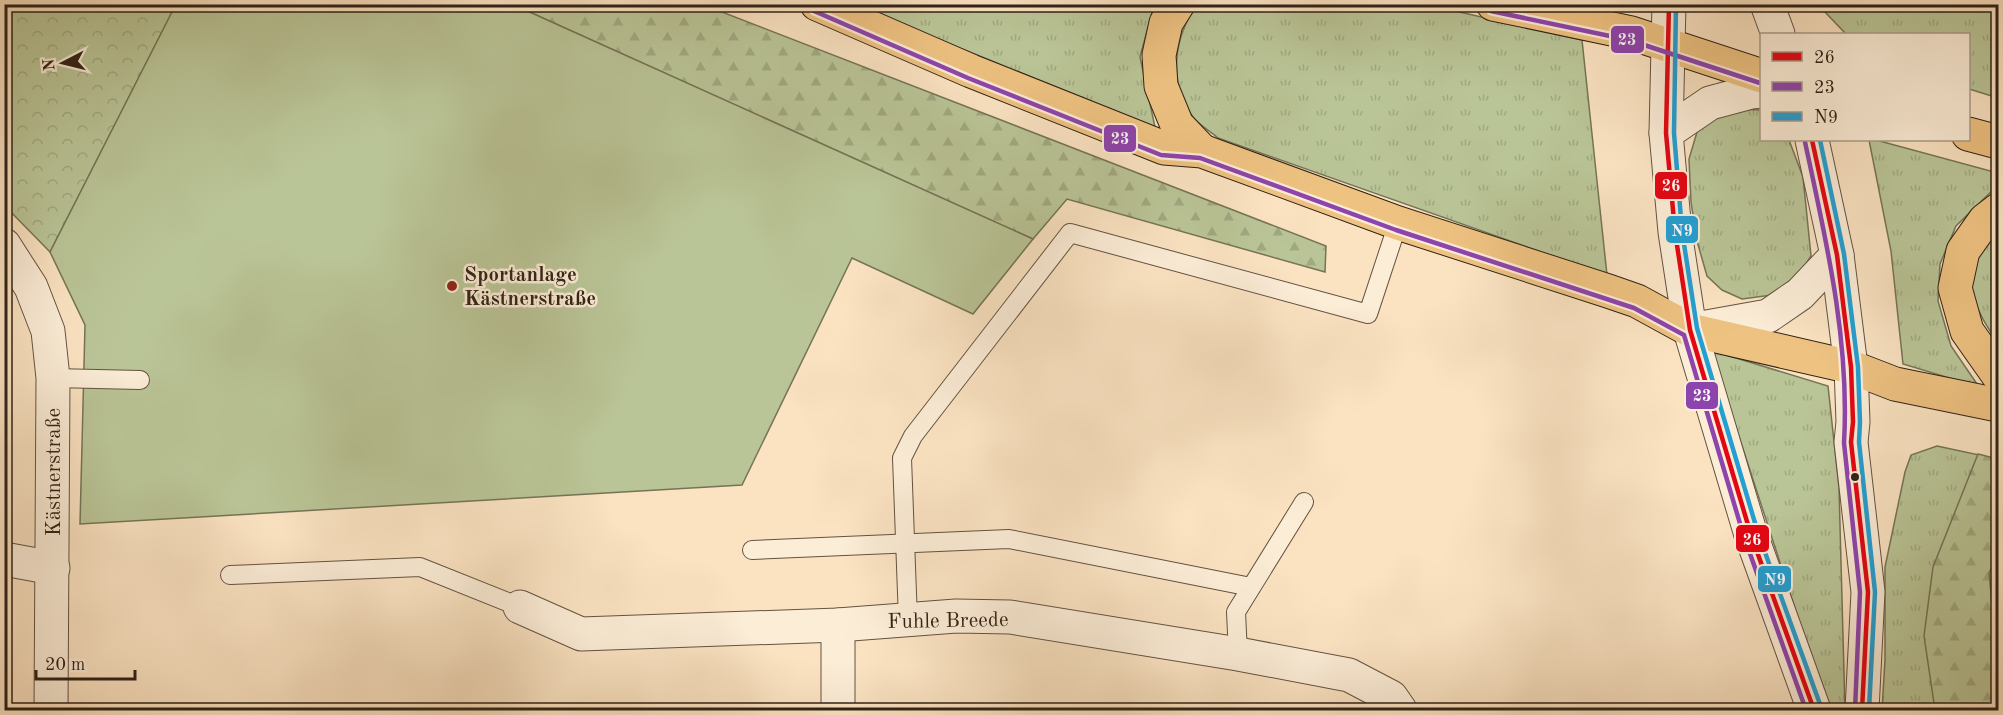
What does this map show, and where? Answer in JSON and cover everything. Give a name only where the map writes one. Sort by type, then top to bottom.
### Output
[{"type":"main road","points":[[817,4],[971,71],[1164,148],[1202,151],[1398,223],[1636,301],[1690,330],[1851,367],[1895,384],[1998,405]]},
{"type":"main road","points":[[1178,4],[1166,22],[1159,55],[1161,86],[1177,125],[1202,151]]},
{"type":"main road","points":[[1493,4],[1631,33],[1668,47],[1760,75]]},
{"type":"main road","points":[[1970,135],[1998,142]]},
{"type":"main road","points":[[1998,210],[1985,220],[1963,251],[1955,288],[1967,331],[1998,375]]},
{"type":"street","points":[[1669,4],[1666,133],[1675,232],[1690,330],[1751,535],[1815,711]]},
{"type":"street","points":[[1767,4],[1778,33]]},
{"type":"street","points":[[1666,133],[1710,103],[1760,91]]},
{"type":"street","points":[[1812,141],[1837,255],[1851,367],[1853,422],[1851,442],[1868,592],[1862,711]]},
{"type":"street","name":"Kästnerstraße","points":[[4,245],[31,287],[48,331],[53,378],[51,711]]},
{"type":"street","points":[[1690,330],[1768,316],[1800,294],[1837,255]]},
{"type":"street","points":[[4,559],[53,568]]},
{"type":"street","name":"Fuhle Breede","points":[[520,607],[581,634],[838,625],[956,616],[1010,617],[1238,654],[1349,675],[1391,697],[1400,711]]},
{"type":"street","points":[[838,625],[838,711]]},
{"type":"lane","points":[[908,620],[902,458],[913,436],[1070,233],[1368,314],[1398,223]]},
{"type":"lane","points":[[53,378],[140,380]]},
{"type":"lane","points":[[1238,654],[1236,612],[1304,502]]},
{"type":"lane","points":[[752,550],[1009,538],[1251,587]]},
{"type":"lane","points":[[230,575],[420,567],[520,607]]},
{"type":"green space","name":"Sportanlage Kästnerstraße","points":[[176,4],[514,5],[1033,239],[973,314],[852,258],[742,485],[80,524],[85,325],[50,252]]},
{"type":"green space","points":[[1198,4],[1429,5],[1582,40],[1607,275],[1218,138],[1193,117],[1185,103],[1177,75],[1179,45],[1183,31]]},
{"type":"green space","points":[[5,5],[176,5],[50,252],[5,206]]},
{"type":"green space","points":[[514,5],[704,5],[1326,246],[1325,272],[1067,199],[1033,239]]},
{"type":"green space","points":[[858,5],[1157,5],[1152,12],[1140,57],[1155,127],[913,29]]},
{"type":"green space","points":[[1820,5],[1995,5],[1994,9],[1998,11],[1998,98],[1970,89],[1970,33],[1845,33]]},
{"type":"green space","points":[[1734,109],[1760,110],[1760,141],[1789,141],[1803,177],[1811,256],[1795,281],[1772,295],[1742,299],[1722,290],[1707,276],[1697,241],[1691,202],[1689,159],[1697,132],[1711,120]]},
{"type":"green space","points":[[1869,141],[1880,141],[1998,173],[1998,185],[1956,226],[1940,264],[1938,301],[1951,346],[1979,387],[1903,364],[1891,251]]},
{"type":"green space","points":[[1998,231],[1998,343],[1978,309],[1974,298],[1972,274],[1975,261],[1984,246]]},
{"type":"green space","points":[[1713,351],[1828,386],[1839,488],[1845,710],[1828,710]]},
{"type":"green space","points":[[1937,446],[1998,459],[1998,710],[1882,710],[1885,660],[1885,567],[1905,472],[1911,455]]},
{"type":"green space","points":[[1978,454],[1998,459],[1998,554],[1989,573],[1998,666],[1998,710],[1935,710],[1924,636],[1933,567]]},
{"type":"transit line","name":"26","points":[[1669,4],[1666,133],[1675,232],[1690,330],[1751,535],[1814,710]]},
{"type":"transit line","name":"N9","points":[[1676,4],[1674,133],[1682,231],[1697,328],[1758,533],[1821,707]]},
{"type":"transit line","name":"23","points":[[814,11],[968,78],[1161,155],[1200,158],[1396,230],[1634,308],[1684,335],[1744,537],[1806,710]]},
{"type":"transit line","name":"23","points":[[1491,11],[1629,40],[1760,83]]},
{"type":"transit line","name":"26","points":[[1812,141],[1837,255],[1851,367],[1853,422],[1851,442],[1868,592],[1862,710]]},
{"type":"transit line","name":"N9","points":[[1820,141],[1844,254],[1858,367],[1859,442],[1875,592],[1869,710]]},
{"type":"transit line","name":"23","points":[[1805,142],[1828,253],[1840,329],[1845,405],[1844,443],[1860,592],[1855,710]]},
{"type":"place","name":"Sportanlage Kästnerstraße","points":[[452,286]]}]
